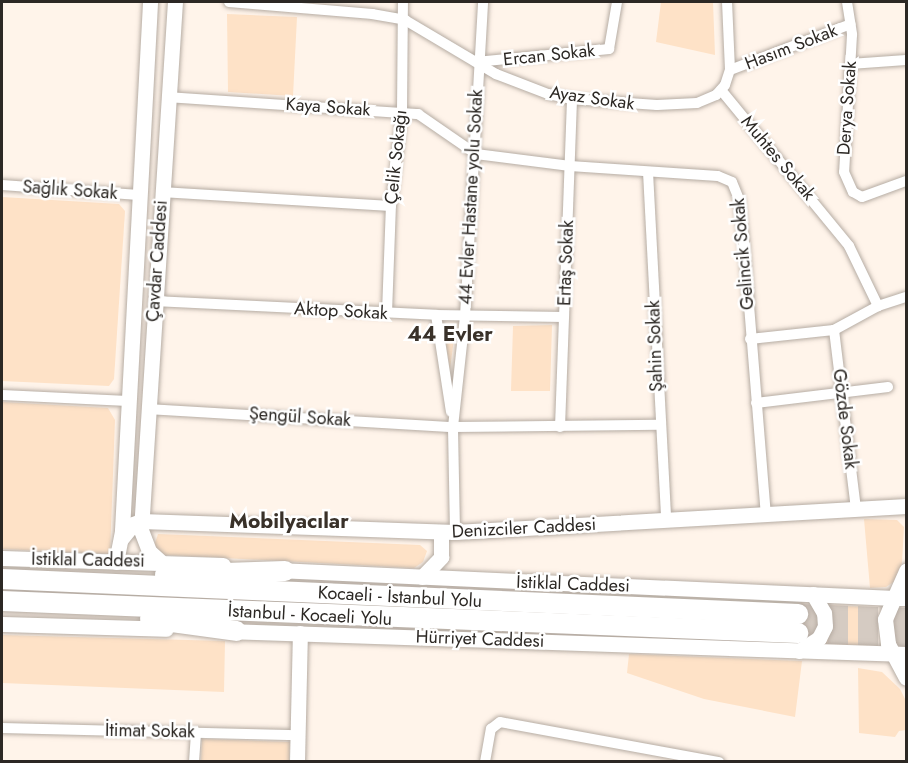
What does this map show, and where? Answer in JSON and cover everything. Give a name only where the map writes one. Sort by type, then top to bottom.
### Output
[{"type":"highway","points":[[11,580],[285,571]]},
{"type":"highway","name":"Kocaeli - İstanbul Yolu","points":[[11,580],[798,632]]},
{"type":"highway","name":"İstanbul - Kocaeli Yolu","points":[[2,601],[798,632]]},
{"type":"highway","points":[[64,604],[236,631]]},
{"type":"main road","name":"Çavdar Caddesi","points":[[116,562],[121,539],[150,2]]},
{"type":"main road","name":"Çavdar Caddesi","points":[[116,562],[131,553],[141,525],[175,2]]},
{"type":"main road","name":"Çavdar Caddesi","points":[[123,488],[133,514],[141,525],[149,551],[160,561]]},
{"type":"main road","name":"Denizciler Caddesi","points":[[141,525],[448,532],[906,506]]},
{"type":"main road","points":[[121,539],[133,524],[141,525]]},
{"type":"main road","points":[[422,577],[441,556],[448,532]]},
{"type":"main road","points":[[441,556],[458,579]]},
{"type":"main road","name":"İstiklal Caddesi","points":[[2,558],[116,562],[160,561],[285,571],[900,598]]},
{"type":"main road","points":[[906,571],[900,598],[885,620],[888,644],[900,654],[906,678]]},
{"type":"main road","points":[[798,632],[819,638],[825,626],[824,613],[813,594]]},
{"type":"main road","name":"Hürriyet Caddesi","points":[[2,624],[300,633],[798,632],[900,654]]},
{"type":"main road","points":[[297,762],[300,633]]},
{"type":"street","points":[[229,2],[372,14],[405,20]]},
{"type":"street","name":"Çelik Sokağı","points":[[387,313],[391,206],[402,112],[404,2]]},
{"type":"street","name":"44 Evler Hastane yolu Sokak","points":[[448,532],[453,427],[465,316],[476,154],[476,63],[483,2]]},
{"type":"street","name":"Ercan Sokak","points":[[476,63],[609,49],[617,2]]},
{"type":"street","points":[[721,90],[730,70],[727,2]]},
{"type":"street","name":"Derya Sokak","points":[[847,2],[851,24],[843,153],[846,177],[853,192],[862,197],[906,181]]},
{"type":"street","name":"Ayaz Sokak","points":[[405,20],[476,63],[517,83],[572,99],[682,105],[709,99],[721,90]]},
{"type":"street","name":"Hasım Sokak","points":[[730,70],[851,24]]},
{"type":"street","points":[[850,64],[906,60]]},
{"type":"street","name":"Muhtes Sokak","points":[[721,90],[849,246],[878,306]]},
{"type":"street","name":"Kaya Sokak","points":[[168,97],[402,112],[430,119],[476,154]]},
{"type":"street","name":"Ertaş Sokak","points":[[560,427],[572,99]]},
{"type":"street","name":"Gelincik Sokak","points":[[476,154],[570,166],[718,176],[727,178],[737,189],[766,514]]},
{"type":"street","name":"Şahin Sokak","points":[[648,172],[659,425],[666,520]]},
{"type":"street","name":"Sağlık Sokak","points":[[2,186],[139,195]]},
{"type":"street","points":[[161,192],[391,206]]},
{"type":"street","points":[[750,339],[834,330],[878,306],[906,297]]},
{"type":"street","name":"Aktop Sokak","points":[[154,302],[465,316],[564,316]]},
{"type":"street","name":"44 Evler Hastane yolu Sokak","points":[[436,315],[453,427]]},
{"type":"street","name":"Gözde Sokak","points":[[834,330],[856,508]]},
{"type":"street","points":[[756,403],[842,395],[888,387]]},
{"type":"street","points":[[2,395],[128,401]]},
{"type":"street","name":"Şengül Sokak","points":[[147,409],[453,427],[659,425]]},
{"type":"street","points":[[485,762],[491,729],[500,722],[719,762]]},
{"type":"street","name":"İtimat Sokak","points":[[2,728],[298,735]]},
{"type":"street","points":[[194,762],[196,732]]},
{"type":"shaded area","points":[[661,2],[713,2],[715,55],[656,42]]},
{"type":"shaded area","points":[[227,14],[297,17],[293,96],[228,92]]},
{"type":"shaded area","points":[[2,197],[119,204],[125,211],[114,379],[109,386],[2,381]]},
{"type":"shaded area","points":[[552,325],[550,391],[511,391],[513,326]]},
{"type":"shaded area","points":[[448,326],[455,331],[450,369],[444,331]]},
{"type":"shaded area","points":[[2,402],[108,408],[115,420],[110,554],[2,549]]},
{"type":"shaded area","points":[[864,519],[897,520],[904,527],[902,563],[895,581],[886,587],[870,588]]},
{"type":"shaded area","points":[[158,534],[420,545],[427,551],[423,562],[414,568],[168,555],[160,554],[154,546]]},
{"type":"shaded area","points":[[801,602],[817,613],[820,630],[798,647]]},
{"type":"shaded area","points":[[823,605],[869,607],[868,646],[822,646],[832,625]]},
{"type":"shaded area","points":[[906,610],[906,648],[898,643],[891,628],[896,615]]},
{"type":"shaded area","points":[[2,635],[225,641],[224,692],[2,683]]},
{"type":"shaded area","points":[[629,654],[802,661],[795,717],[704,699],[627,673]]},
{"type":"shaded area","points":[[858,668],[882,672],[900,689],[906,701],[906,730],[899,731],[895,737],[859,733]]},
{"type":"shaded area","points":[[202,739],[290,742],[289,761],[201,761]]},
{"type":"tunnel","points":[[798,614],[906,618]]},
{"type":"tunnel","points":[[798,633],[906,637]]},
{"type":"district","name":"44 Evler","points":[[450,334]]},
{"type":"district","name":"Mobilyacılar","points":[[289,521]]}]
